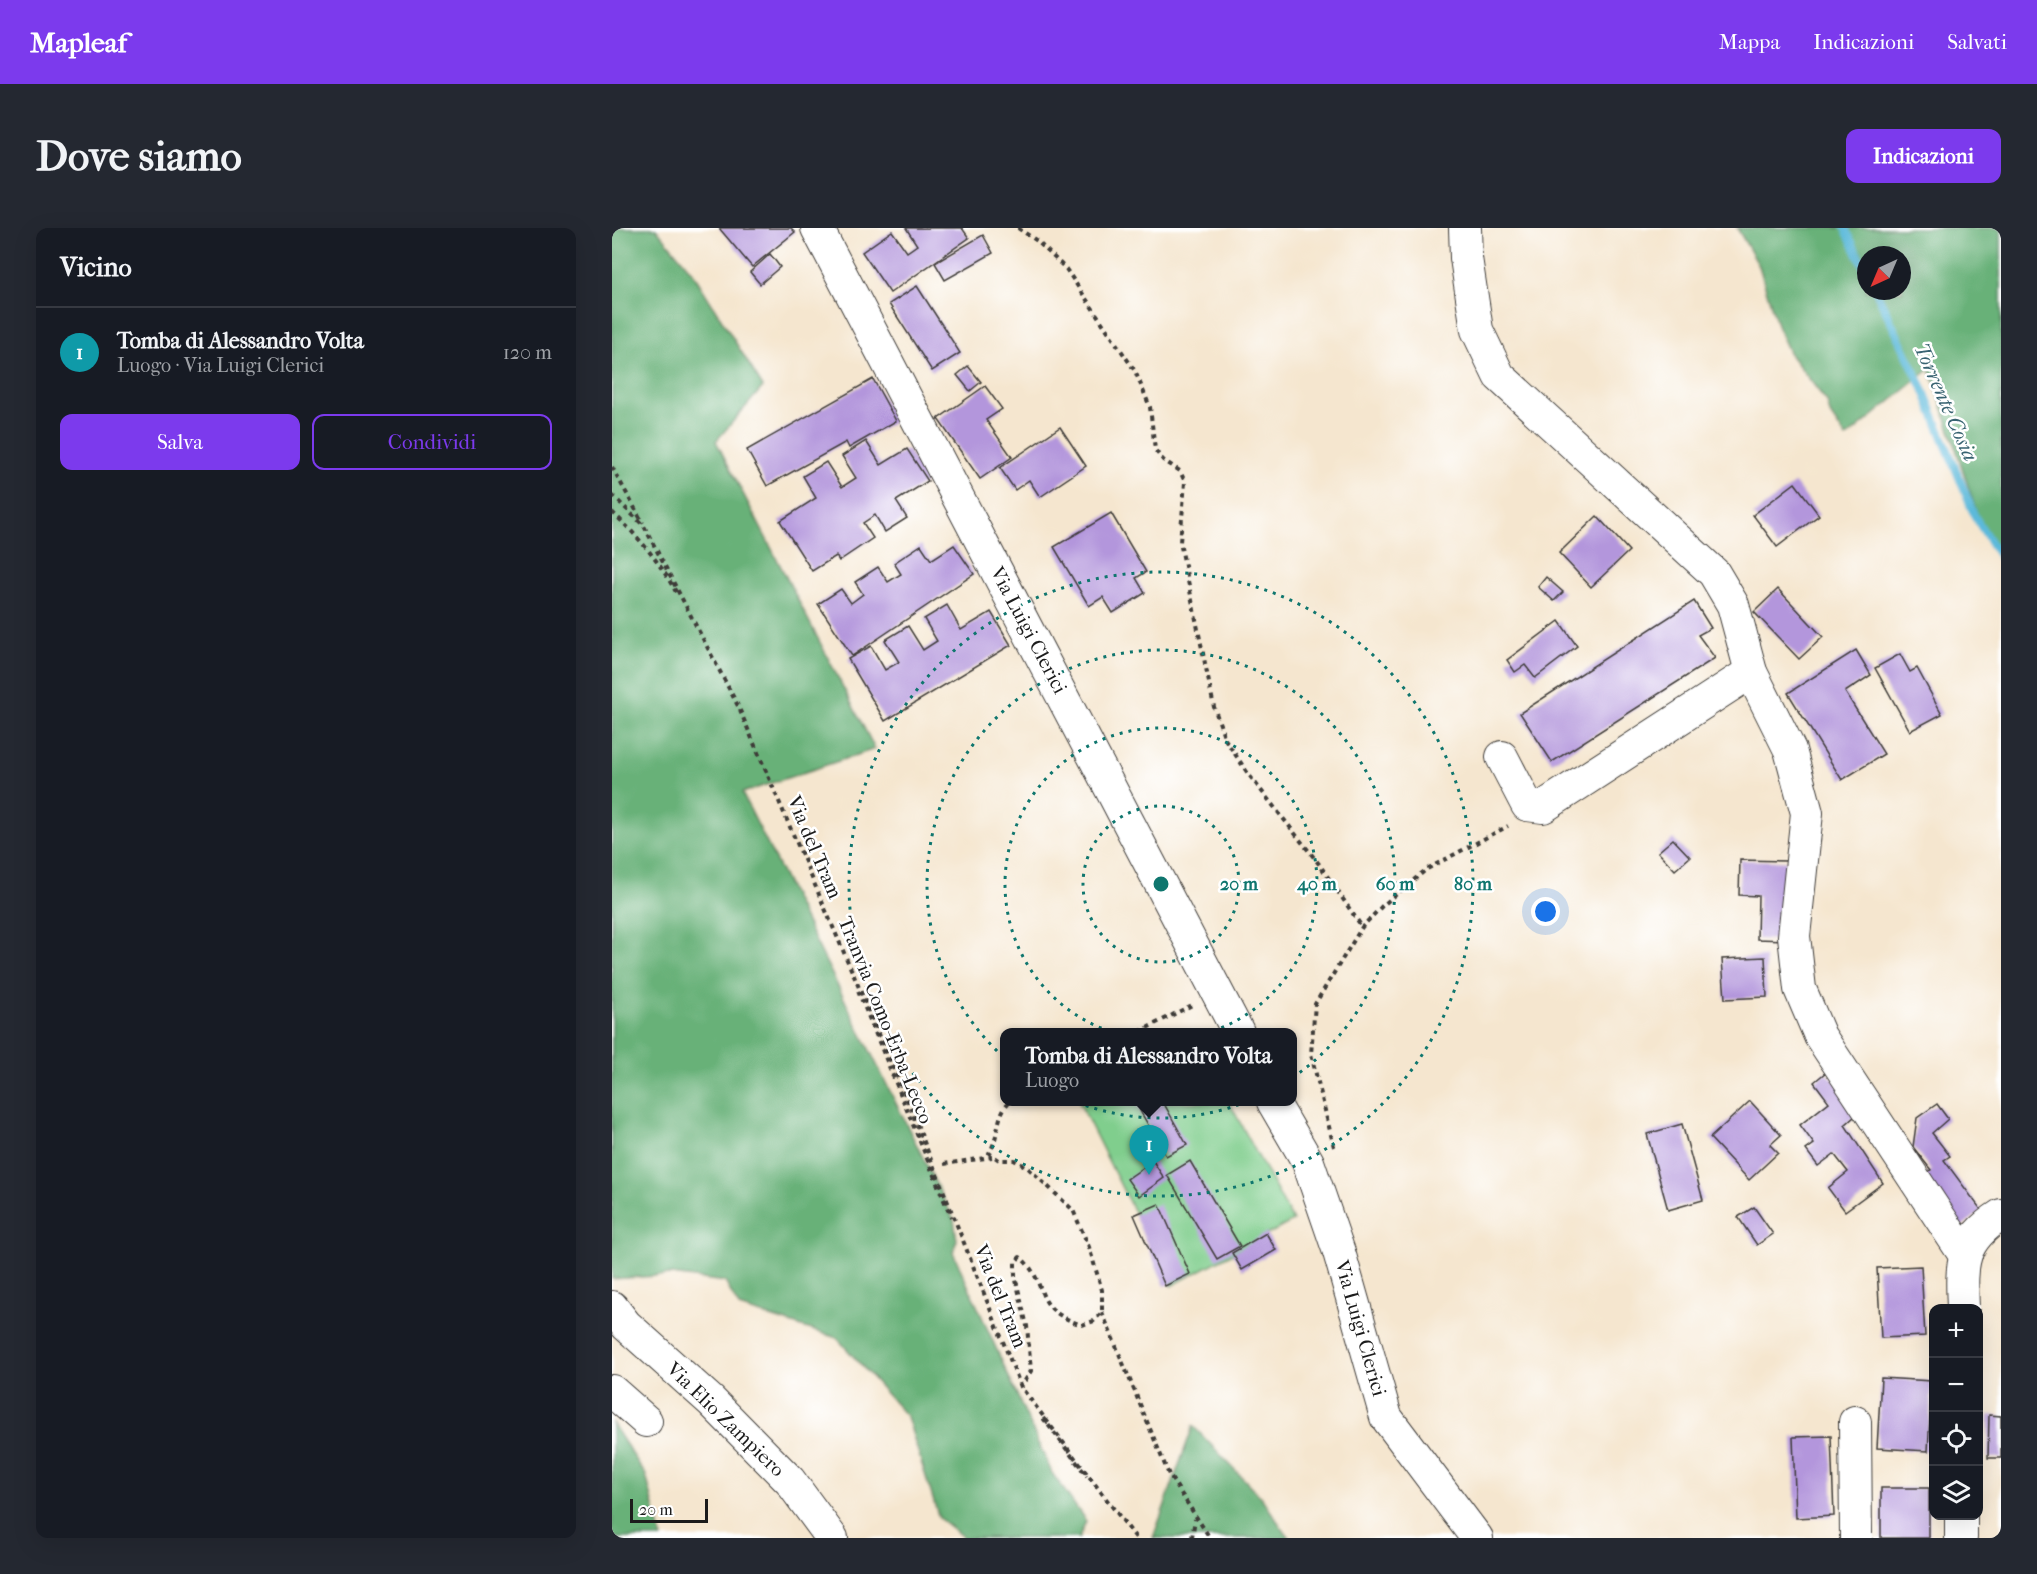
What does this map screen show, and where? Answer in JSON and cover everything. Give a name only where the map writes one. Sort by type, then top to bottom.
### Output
[{"type":"street","name":"Via Luigi Clerici","points":[[817,228],[1208,970],[1236,1028]]},
{"type":"street","points":[[1465,228],[1466,258],[1477,330],[1499,376],[1714,573],[1733,605],[1751,672],[1790,750],[1807,813],[1794,936],[1800,989],[1820,1036],[1964,1254]]},
{"type":"street","points":[[1502,757],[1527,805],[1543,807],[1751,672]]},
{"type":"street","name":"Via Luigi Clerici","points":[[1276,1106],[1308,1162],[1339,1252],[1386,1416],[1477,1538]]},
{"type":"street","points":[[1963,1304],[1964,1254],[1979,1232],[2001,1215]]},
{"type":"street","name":"Via Elio Zampiero","points":[[612,1307],[626,1325],[711,1401],[790,1481],[832,1538]]},
{"type":"street","points":[[612,1391],[646,1420]]},
{"type":"street","points":[[1855,1422],[1856,1538]]},
{"type":"street","points":[[1961,1520],[1961,1538]]},
{"type":"path","points":[[1018,228],[1037,241],[1066,269],[1135,371],[1150,407],[1155,450],[1163,460],[1180,471],[1185,482],[1180,542],[1214,707],[1225,740],[1249,775],[1319,864],[1362,927]]},
{"type":"path","points":[[612,467],[645,526]]},
{"type":"path","name":"Via del Tram","points":[[612,495],[645,526],[738,706],[909,1104],[1021,1387],[1136,1538]]},
{"type":"path","name":"Tranvia Como-Erba-Lecco","points":[[612,512],[636,535],[663,568],[747,724],[1004,1346],[1026,1392],[1048,1427],[1136,1538]]},
{"type":"path","points":[[1335,1149],[1311,1054],[1315,1004],[1362,927],[1382,906],[1427,869],[1543,807]]},
{"type":"path","points":[[1146,1028],[1194,1004],[1201,994],[1208,970]]},
{"type":"path","points":[[909,1104],[907,1117],[928,1166]]},
{"type":"path","points":[[992,1157],[989,1153],[997,1141],[999,1115],[1005,1106]]},
{"type":"path","points":[[944,1164],[992,1157],[999,1160],[1014,1160],[1027,1167],[1073,1210],[1089,1247],[1102,1290],[1102,1312],[1169,1474],[1210,1538]]},
{"type":"path","points":[[1021,1387],[1031,1371],[1027,1326],[1015,1276],[1015,1262],[1020,1257],[1034,1273],[1042,1298],[1051,1310],[1082,1325],[1094,1321],[1102,1312]]},
{"type":"path","points":[[1192,1538],[1196,1519]]},
{"type":"green space","points":[[612,228],[656,228],[693,273],[763,387],[716,441],[875,749],[742,793],[954,1220],[957,1240],[953,1252],[1052,1473],[1086,1521],[1079,1538],[964,1538],[939,1518],[907,1417],[837,1338],[739,1307],[725,1282],[671,1275],[612,1279]]},
{"type":"green space","points":[[1737,228],[2001,228],[2001,560],[1979,520],[1930,369],[1846,438],[1830,414],[1827,402],[1790,354],[1778,328],[1759,266]]},
{"type":"green space","points":[[1081,1106],[1231,1106],[1293,1221],[1171,1286]]},
{"type":"green space","points":[[612,1423],[646,1475],[662,1538],[612,1538]]},
{"type":"green space","points":[[1193,1426],[1261,1497],[1289,1538],[1153,1538]]},
{"type":"building","points":[[719,228],[791,228],[795,232],[752,267]]},
{"type":"building","points":[[906,228],[962,228],[969,238],[890,293],[862,252],[892,231],[907,252],[917,245]]},
{"type":"building","points":[[983,235],[993,253],[945,280],[935,263]]},
{"type":"building","points":[[770,254],[780,267],[760,284],[750,272]]},
{"type":"building","points":[[917,286],[960,353],[932,371],[889,304]]},
{"type":"building","points":[[968,366],[981,382],[970,391],[957,375]]},
{"type":"building","points":[[873,379],[896,421],[849,448],[846,442],[767,486],[747,450]]},
{"type":"building","points":[[985,386],[1002,409],[986,420],[1012,457],[980,479],[938,419]]},
{"type":"building","points":[[1060,427],[1086,466],[1040,497],[1029,480],[1015,490],[1000,468]]},
{"type":"building","points":[[866,441],[881,465],[907,449],[928,481],[896,501],[907,518],[885,532],[875,515],[863,523],[873,538],[839,561],[836,556],[812,571],[780,521],[816,498],[803,476],[826,462],[842,487],[856,478],[842,456]]},
{"type":"building","points":[[1795,483],[1819,515],[1777,547],[1753,515]]},
{"type":"building","points":[[1111,513],[1146,572],[1136,578],[1145,593],[1113,613],[1103,597],[1089,606],[1054,547]]},
{"type":"building","points":[[1597,516],[1629,551],[1591,587],[1559,553]]},
{"type":"building","points":[[921,545],[931,560],[954,545],[974,574],[852,656],[818,604],[841,589],[851,603],[863,594],[855,582],[878,567],[888,582],[901,574],[894,563]]},
{"type":"building","points":[[1546,577],[1563,592],[1554,601],[1538,587]]},
{"type":"building","points":[[1778,589],[1823,637],[1799,659],[1754,612]]},
{"type":"building","points":[[1694,601],[1711,628],[1698,635],[1715,658],[1552,762],[1520,713]]},
{"type":"building","points":[[947,605],[961,630],[991,612],[1011,645],[885,721],[848,659],[871,646],[885,670],[899,662],[885,640],[908,626],[923,650],[937,641],[924,619]]},
{"type":"building","points":[[1559,621],[1577,646],[1535,678],[1525,665],[1515,672],[1507,660]]},
{"type":"building","points":[[1856,650],[1871,675],[1845,692],[1884,754],[1842,780],[1788,693]]},
{"type":"building","points":[[1900,654],[1910,672],[1917,668],[1942,714],[1910,731],[1875,668]]},
{"type":"building","points":[[1673,839],[1690,857],[1675,870],[1658,852]]},
{"type":"building","points":[[1740,860],[1788,861],[1786,940],[1757,939],[1758,896],[1739,895]]},
{"type":"building","points":[[1765,957],[1767,997],[1725,999],[1722,959]]},
{"type":"building","points":[[1826,1072],[1863,1109],[1845,1125],[1883,1183],[1845,1211],[1828,1188],[1848,1172],[1834,1154],[1818,1166],[1806,1150],[1814,1144],[1800,1125],[1829,1102],[1814,1082]]},
{"type":"building","points":[[1750,1101],[1781,1135],[1770,1145],[1778,1153],[1749,1180],[1710,1138]]},
{"type":"building","points":[[1937,1104],[1948,1119],[1932,1133],[1950,1156],[1944,1160],[1982,1211],[1961,1227],[1919,1180],[1931,1170],[1913,1147],[1917,1118]]},
{"type":"building","points":[[1137,1106],[1165,1106],[1187,1145],[1166,1156]]},
{"type":"building","points":[[1682,1124],[1703,1200],[1668,1210],[1647,1134]]},
{"type":"building","points":[[1153,1161],[1164,1178],[1139,1196],[1127,1179]]},
{"type":"building","points":[[1190,1161],[1240,1246],[1217,1259],[1167,1175]]},
{"type":"building","points":[[1159,1204],[1190,1274],[1165,1286],[1134,1215]]},
{"type":"building","points":[[1754,1207],[1773,1234],[1757,1245],[1738,1217]]},
{"type":"building","points":[[1266,1233],[1276,1250],[1242,1270],[1232,1253]]},
{"type":"building","points":[[1921,1266],[1925,1336],[1881,1338],[1877,1268]]},
{"type":"building","points":[[1881,1378],[1929,1381],[1928,1451],[1877,1448]]},
{"type":"building","points":[[1989,1415],[2001,1416],[2001,1458],[1988,1458]]},
{"type":"building","points":[[1831,1436],[1834,1516],[1796,1518],[1793,1437]]},
{"type":"building","points":[[1881,1488],[1929,1488],[1929,1538],[1881,1538]]},
{"type":"waterway","name":"Torrente Cosia","points":[[1845,228],[1857,253]]},
{"type":"waterway","name":"Torrente Cosia","points":[[1880,300],[1922,386],[1975,517],[2001,559]]},
{"type":"place","name":"Tomba di Alessandro Volta","points":[[1149,1175]]}]
